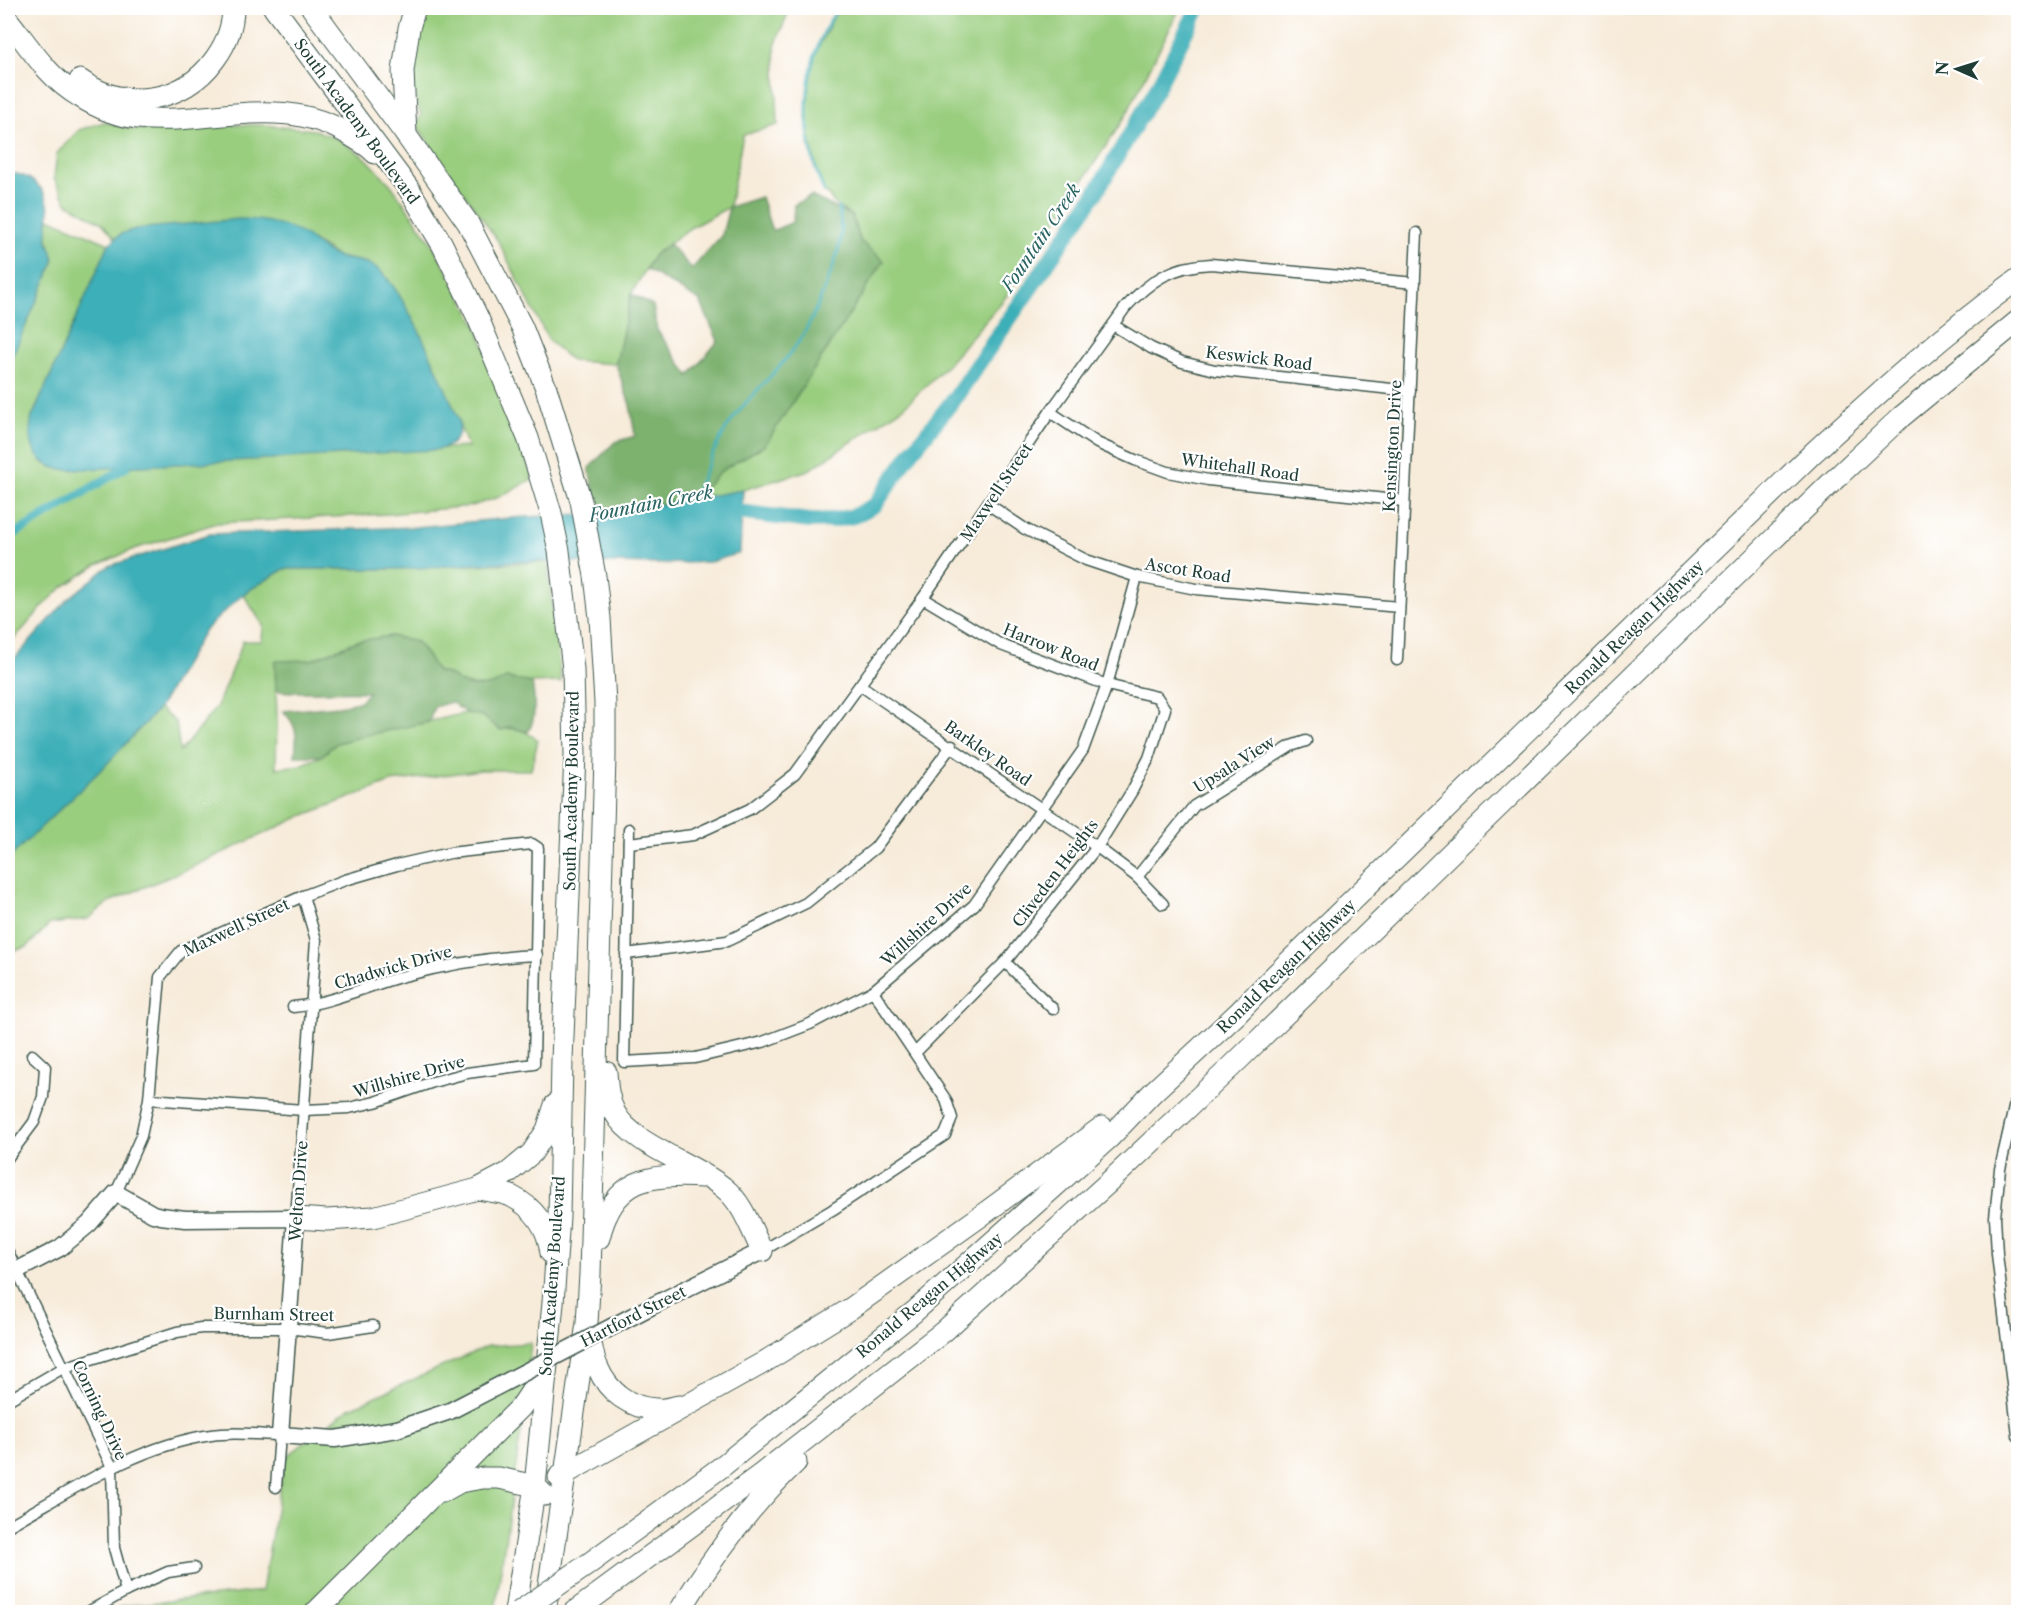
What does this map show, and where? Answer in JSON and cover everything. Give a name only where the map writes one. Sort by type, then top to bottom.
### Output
[{"type":"highway","points":[[16,8],[73,75],[102,92],[138,101],[157,99],[177,93],[208,69],[227,38],[233,8]]},
{"type":"highway","name":"South Academy Boulevard","points":[[274,8],[410,189],[442,244],[478,318],[518,411],[551,513],[559,551],[573,669],[575,755],[562,1060],[559,1217],[536,1486],[517,1612]]},
{"type":"highway","name":"South Academy Boulevard","points":[[312,8],[468,223],[522,327],[546,388],[581,501],[595,576],[603,656],[605,757],[590,1274],[587,1323],[545,1612]]},
{"type":"highway","points":[[406,135],[403,71],[409,28],[415,8]]},
{"type":"highway","points":[[8,20],[50,72],[77,96],[96,105],[118,114],[137,118],[163,119],[258,112],[298,115],[320,120],[341,129],[371,148],[410,189]]},
{"type":"highway","name":"Ronald Reagan Highway","points":[[517,1612],[587,1565],[720,1468],[914,1312],[1109,1138],[1154,1091],[1238,1013],[1813,453],[1879,392],[1991,299],[2019,279]]},
{"type":"highway","name":"Ronald Reagan Highway","points":[[579,1609],[760,1475],[943,1332],[1108,1183],[1232,1066],[1824,489],[1901,417],[2019,321]]},
{"type":"highway","points":[[598,1012],[609,1096],[615,1114],[626,1127],[643,1140],[725,1188],[741,1207],[762,1251]]},
{"type":"highway","points":[[296,1218],[327,1220],[373,1217],[478,1189],[508,1173],[532,1153],[547,1130],[556,1101],[562,1060]]},
{"type":"highway","points":[[434,1496],[460,1482],[483,1478],[499,1478],[536,1486],[566,1474],[761,1364],[850,1309],[1154,1091]]},
{"type":"highway","points":[[590,1274],[602,1224],[608,1210],[627,1189],[655,1176],[709,1178]]},
{"type":"highway","points":[[478,1189],[509,1195],[529,1208],[539,1218],[550,1243],[553,1303]]},
{"type":"highway","points":[[587,1323],[597,1366],[605,1383],[620,1398],[637,1406],[657,1409],[687,1405]]},
{"type":"highway","points":[[316,1612],[521,1407],[531,1392],[548,1341]]},
{"type":"highway","points":[[678,1612],[703,1572],[759,1500],[781,1476],[851,1414],[890,1374]]},
{"type":"highway","points":[[536,1486],[550,1506],[556,1534]]},
{"type":"street","name":"Kensington Drive","points":[[1397,660],[1417,233]]},
{"type":"street","name":"Maxwell Street","points":[[629,843],[693,835],[750,809],[795,774],[923,598],[1050,412],[1137,295],[1158,277],[1180,268],[1211,264],[1415,284]]},
{"type":"street","name":"Keswick Road","points":[[1113,326],[1151,348],[1182,362],[1215,370],[1410,391]]},
{"type":"street","name":"Whitehall Road","points":[[1050,412],[1097,443],[1168,472],[1208,480],[1404,501]]},
{"type":"street","name":"Ascot Road","points":[[988,504],[1025,529],[1086,560],[1137,578],[1196,589],[1399,607]]},
{"type":"street","name":"Willshire Drive","points":[[626,954],[624,1062],[695,1058],[763,1042],[810,1024],[873,991],[974,904],[1083,750],[1107,685],[1137,578]]},
{"type":"street","name":"Harrow Road","points":[[923,598],[1001,645],[1107,685]]},
{"type":"street","name":"Barkley Road","points":[[860,685],[951,745],[1097,847],[1137,877],[1163,904]]},
{"type":"street","name":"Cliveden Heights","points":[[915,1053],[1005,962],[1097,847],[1132,791],[1149,758],[1165,709],[1156,697],[1107,685]]},
{"type":"street","name":"Upsala View","points":[[1137,877],[1194,806],[1291,746],[1306,741]]},
{"type":"street","points":[[629,829],[626,954],[727,941],[806,903],[876,849],[951,745]]},
{"type":"street","name":"Maxwell Street","points":[[12,1273],[60,1248],[89,1224],[116,1193],[141,1136],[149,1099],[160,977],[181,951],[303,896],[345,880],[450,853],[532,844],[538,848],[537,955]]},
{"type":"street","name":"Welton Drive","points":[[276,1487],[316,940],[303,896]]},
{"type":"street","name":"Willshire Drive","points":[[149,1099],[304,1110],[349,1108],[467,1073],[534,1064],[537,955]]},
{"type":"street","name":"Chadwick Drive","points":[[293,1007],[336,999],[402,976],[460,963],[499,957],[537,955]]},
{"type":"street","points":[[1005,962],[1053,1009]]},
{"type":"street","name":"Hartford Street","points":[[8,1526],[112,1467],[176,1443],[213,1434],[335,1439],[397,1429],[450,1411],[762,1251],[832,1210],[945,1135],[951,1118],[946,1100],[873,991]]},
{"type":"street","points":[[8,1157],[34,1122],[43,1097],[45,1067],[32,1055]]},
{"type":"street","points":[[2019,1090],[2000,1169],[1995,1217],[1997,1254],[2019,1436]]},
{"type":"street","points":[[116,1193],[153,1214],[161,1216],[185,1219],[296,1218]]},
{"type":"street","name":"Corning Drive","points":[[8,1252],[12,1273],[63,1368],[112,1467],[114,1548],[126,1591]]},
{"type":"street","name":"Burnham Street","points":[[8,1400],[63,1368],[177,1332],[201,1328],[288,1328],[328,1333],[373,1326]]},
{"type":"street","points":[[88,1612],[168,1572],[194,1568]]},
{"type":"green space","points":[[425,8],[790,8],[775,46],[778,125],[743,135],[729,207],[690,228],[654,255],[631,294],[616,364],[572,361],[549,341],[498,241],[415,123],[421,116],[409,76]]},
{"type":"green space","points":[[851,8],[1180,8],[1125,117],[1005,298],[946,366],[904,407],[809,470],[691,503],[722,470],[765,445],[883,261],[861,242],[852,216],[838,207],[824,191],[818,177],[806,119],[815,55],[837,10],[844,12]]},
{"type":"green space","points":[[104,122],[132,129],[165,130],[227,125],[266,125],[315,130],[340,140],[366,158],[391,185],[430,240],[476,324],[533,479],[499,497],[472,506],[388,514],[217,523],[137,548],[95,566],[63,587],[8,646],[8,366],[49,245],[47,228],[49,218],[109,244],[32,417],[324,455],[468,447],[459,420],[368,263],[338,257],[312,240],[219,222],[121,234],[115,238],[102,223],[67,203],[54,178],[57,153],[79,130]]},
{"type":"green space","points":[[811,196],[852,216],[861,242],[884,261],[765,445],[722,470],[691,503],[598,513],[589,468],[615,442],[635,436],[630,405],[616,364],[631,294],[653,306],[657,330],[689,376],[718,341],[700,301],[646,269],[654,255],[669,244],[692,269],[722,235],[729,207],[761,197],[772,231],[793,222],[794,205]]},
{"type":"green space","points":[[547,562],[561,682],[532,683],[506,678],[486,686],[470,686],[447,674],[357,641],[311,660],[275,662],[276,768],[301,765],[321,756],[337,743],[466,713],[482,715],[500,730],[520,730],[538,740],[531,770],[481,770],[391,782],[302,816],[190,868],[109,902],[88,919],[50,924],[27,947],[8,952],[8,855],[62,807],[159,708],[176,723],[180,752],[217,706],[243,641],[262,641],[263,625],[243,594],[284,569],[375,569]]},
{"type":"green space","points":[[391,636],[417,642],[438,672],[448,674],[464,684],[486,686],[506,678],[532,683],[534,715],[528,732],[510,727],[500,730],[482,716],[466,713],[451,702],[434,707],[429,722],[337,743],[321,756],[295,756],[294,727],[283,711],[359,702],[369,692],[276,691],[275,661],[311,660],[357,641]]},
{"type":"green space","points":[[531,1343],[523,1417],[495,1611],[112,1612],[123,1606],[262,1591],[285,1458],[348,1409],[488,1346]]},
{"type":"water","points":[[8,173],[30,179],[45,195],[49,211],[47,238],[54,262],[8,366]]},
{"type":"water","points":[[238,219],[266,221],[293,229],[331,254],[370,264],[386,277],[410,314],[459,420],[459,432],[454,441],[446,447],[434,450],[67,470],[47,465],[36,454],[33,447],[30,432],[32,417],[109,244],[121,234],[135,229]]},
{"type":"water","points":[[743,490],[740,553],[710,562],[657,564],[519,561],[404,569],[284,569],[243,594],[204,631],[159,708],[106,765],[8,859],[8,666],[68,599],[109,566],[210,534],[416,527],[510,518],[617,512]]},
{"type":"waterway","name":"Fountain Creek","points":[[722,510],[810,521],[854,516],[875,505],[910,454],[955,398],[1095,194],[1156,90],[1198,8]]},
{"type":"waterway","points":[[824,191],[810,146],[807,99],[816,52],[837,10]]},
{"type":"waterway","points":[[692,501],[725,431],[750,398],[787,358],[810,322],[838,251],[841,234],[838,207]]},
{"type":"waterway","points":[[8,538],[126,467]]}]
